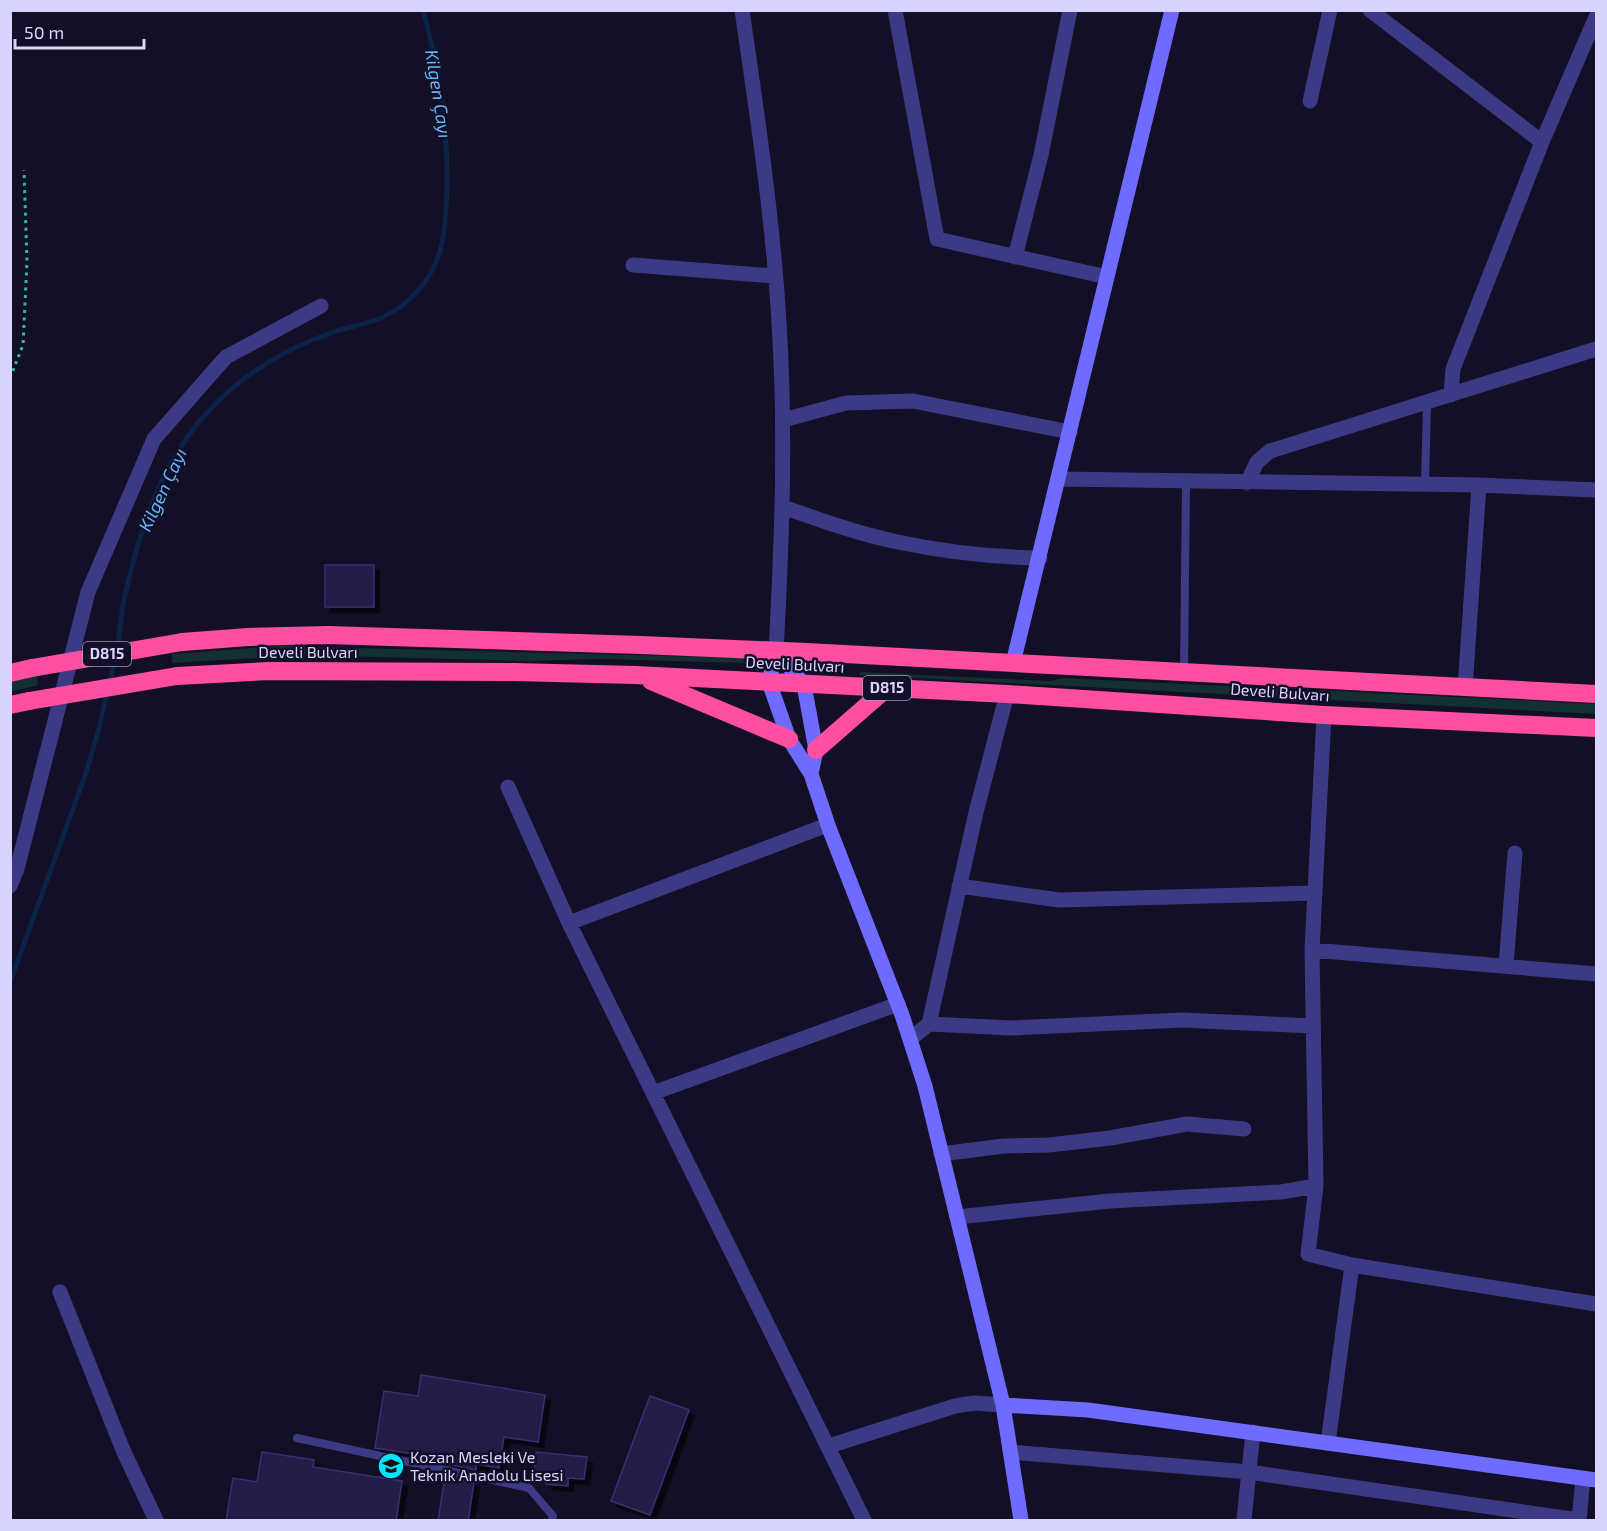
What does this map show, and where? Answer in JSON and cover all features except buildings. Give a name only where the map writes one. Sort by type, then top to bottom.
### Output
[{"type":"highway","name":"Develi Bulvarı","points":[[10,673],[182,642],[248,637],[328,635],[777,651],[1596,694]]},
{"type":"highway","name":"Develi Bulvarı","points":[[10,705],[177,676],[269,671],[514,672],[635,675],[1007,694],[1323,715],[1596,728]]},
{"type":"highway","points":[[635,675],[789,739]]},
{"type":"highway","points":[[816,750],[887,688]]},
{"type":"street","points":[[742,10],[775,276],[783,420],[783,507],[777,651],[769,682],[789,739],[811,774],[829,828],[910,1039],[924,1086],[1003,1405],[1021,1521]]},
{"type":"street","points":[[895,10],[937,239],[1107,277]]},
{"type":"street","points":[[1015,257],[1041,155],[1071,10]]},
{"type":"street","points":[[1013,663],[1172,10]]},
{"type":"street","points":[[1310,101],[1330,10]]},
{"type":"street","points":[[1370,10],[1542,142]]},
{"type":"street","points":[[1451,394],[1453,369],[1542,142],[1596,17]]},
{"type":"street","points":[[633,266],[775,276]]},
{"type":"street","points":[[10,886],[17,868],[88,592],[154,439],[226,357],[321,306]]},
{"type":"street","points":[[1247,483],[1257,462],[1269,451],[1596,349]]},
{"type":"street","points":[[783,420],[846,403],[913,401],[1070,432]]},
{"type":"street","points":[[1059,479],[1479,485],[1596,490]]},
{"type":"street","points":[[1465,688],[1479,485]]},
{"type":"street","points":[[783,507],[839,526],[898,542],[994,557],[1040,558]]},
{"type":"street","points":[[777,651],[804,685],[816,750],[811,774]]},
{"type":"street","points":[[910,1039],[929,1024],[976,812],[1007,694]]},
{"type":"street","points":[[1323,715],[1312,950],[1316,1186],[1308,1254],[1352,1265],[1596,1304]]},
{"type":"street","points":[[508,787],[569,923],[864,1521]]},
{"type":"street","points":[[569,923],[822,827],[829,828]]},
{"type":"street","points":[[1506,965],[1515,852]]},
{"type":"street","points":[[959,886],[1059,900],[1315,893]]},
{"type":"street","points":[[1312,950],[1596,974]]},
{"type":"street","points":[[653,1093],[898,1004]]},
{"type":"street","points":[[929,1024],[1012,1028],[1182,1020],[1313,1026]]},
{"type":"street","points":[[941,1154],[1004,1146],[1049,1145],[1110,1138],[1187,1124],[1244,1129]]},
{"type":"street","points":[[957,1217],[1110,1202],[1281,1192],[1316,1186]]},
{"type":"street","points":[[1328,1443],[1352,1265]]},
{"type":"street","points":[[60,1292],[123,1450],[156,1521]]},
{"type":"street","points":[[829,1446],[955,1406],[974,1403],[1088,1410],[1590,1479],[1579,1520],[1249,1472],[1010,1452]]},
{"type":"street","points":[[1244,1521],[1253,1432]]},
{"type":"lane","points":[[1425,484],[1427,402]]},
{"type":"lane","points":[[1184,673],[1186,482]]},
{"type":"lane","points":[[297,1437],[530,1488],[553,1516],[552,1521]]},
{"type":"path","points":[[10,378],[23,345],[27,262],[24,170]]},
{"type":"green space","points":[[280,646],[743,658],[744,663],[602,659],[526,661],[304,655],[172,663],[172,654]]},
{"type":"green space","points":[[860,672],[1050,681],[1063,678],[1596,704],[1596,714],[859,675]]},
{"type":"green space","points":[[37,676],[38,685],[11,692],[11,682]]},
{"type":"waterway","name":"Kilgen Çayı","points":[[117,649],[122,608],[145,523],[176,455],[205,415],[233,388],[280,355],[333,332],[391,313],[416,293],[434,267],[445,226],[447,158],[443,108],[435,59],[423,10]]},
{"type":"waterway","name":"Kilgen Çayı","points":[[10,982],[85,776],[115,658]]},
{"type":"place","name":"Kozan Mesleki Ve Teknik Anadolu Lisesi","points":[[391,1466]]}]
